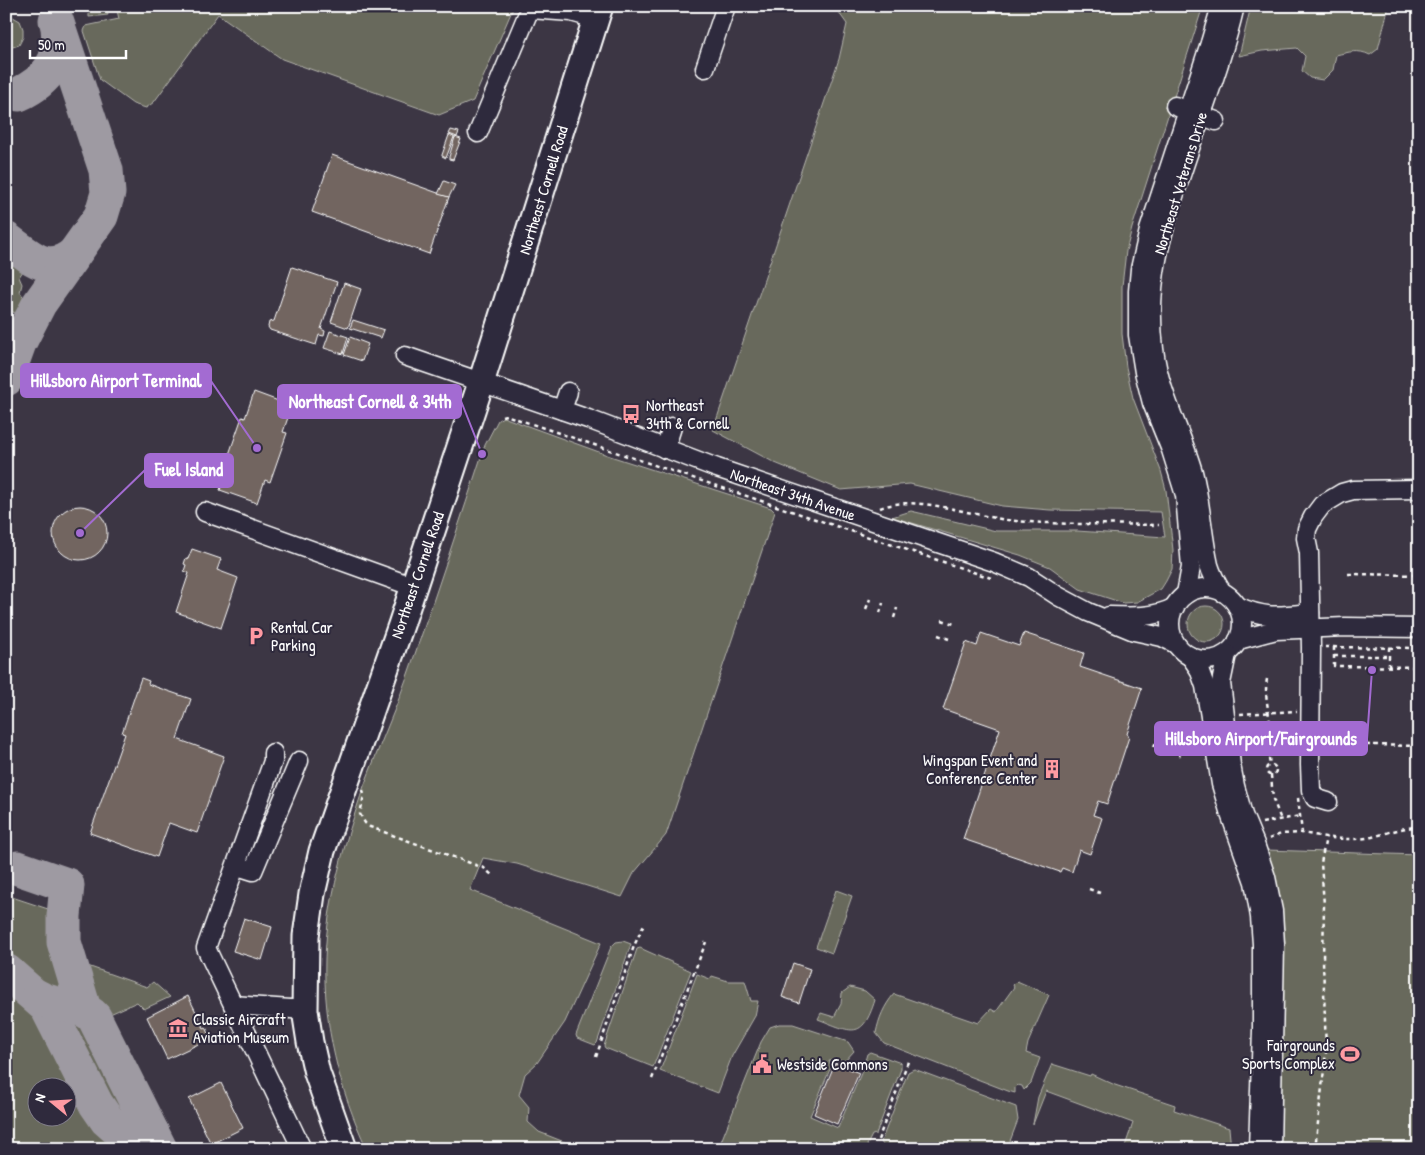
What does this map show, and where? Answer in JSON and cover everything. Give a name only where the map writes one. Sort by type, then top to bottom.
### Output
[{"type":"highway","name":"Northeast Cornell Road","points":[[344,1149],[317,1073],[305,1010],[306,936],[312,894],[322,851],[414,586],[481,383],[598,12]]},
{"type":"street","points":[[705,68],[726,6]]},
{"type":"street","name":"Northeast Veterans Drive","points":[[1221,6],[1195,113],[1161,235],[1154,273],[1151,315],[1154,352],[1162,386],[1192,471],[1209,565],[1222,592]]},
{"type":"street","name":"Northeast Veterans Drive","points":[[1180,600],[1191,567],[1185,495],[1178,468],[1157,417],[1148,389],[1140,354],[1137,313],[1140,269],[1146,240],[1235,6]]},
{"type":"street","points":[[478,133],[531,8],[572,12],[598,12]]},
{"type":"street","name":"Northeast 34th Avenue","points":[[405,356],[562,410],[717,468],[1016,570],[1029,576],[1074,606],[1134,631],[1162,637],[1176,644]]},
{"type":"street","points":[[562,410],[568,392]]},
{"type":"street","points":[[665,449],[672,427]]},
{"type":"street","points":[[1328,802],[1315,798],[1311,790],[1309,553],[1306,538],[1307,529],[1322,505],[1331,498],[1353,490],[1419,489]]},
{"type":"street","points":[[205,512],[414,586]]},
{"type":"street","points":[[1258,1149],[1262,1030],[1262,944],[1260,917],[1254,882],[1221,784],[1205,686],[1199,669],[1190,656],[1176,644],[1170,625],[1171,616],[1180,600],[1202,589],[1212,589],[1222,592],[1237,606],[1251,613],[1265,616],[1345,627],[1419,628]]},
{"type":"street","name":"Northeast 34th Avenue","points":[[1100,616],[1147,616],[1166,611],[1180,600]]},
{"type":"street","points":[[1237,606],[1242,622],[1221,683],[1234,786],[1266,877],[1273,911],[1275,983],[1272,1149]]},
{"type":"street","points":[[1190,656],[1210,659],[1265,632],[1310,621]]},
{"type":"street","points":[[273,753],[273,761],[237,866],[206,948],[302,1149]]},
{"type":"street","points":[[237,866],[253,871],[299,761]]},
{"type":"street","points":[[232,1005],[305,1010]]},
{"type":"path","name":"Northeast 34th Avenue","points":[[502,416],[529,423],[951,565]]},
{"type":"path","points":[[861,517],[886,506],[905,503],[925,504],[1017,521],[1159,525]]},
{"type":"path","points":[[1348,574],[1419,575]]},
{"type":"path","points":[[866,609],[870,598]]},
{"type":"path","points":[[880,613],[883,603]]},
{"type":"path","points":[[894,618],[897,608]]},
{"type":"path","points":[[942,620],[954,624]]},
{"type":"path","points":[[938,635],[949,639]]},
{"type":"path","points":[[1326,647],[1419,648]]},
{"type":"path","points":[[1334,648],[1334,666],[1419,667]]},
{"type":"path","points":[[1389,667],[1390,648]]},
{"type":"path","points":[[1334,656],[1389,656]]},
{"type":"path","points":[[1267,679],[1270,765],[1266,770],[1271,775],[1273,799],[1280,820]]},
{"type":"path","points":[[1236,714],[1297,711]]},
{"type":"path","points":[[1154,747],[1158,736]]},
{"type":"path","points":[[1165,751],[1169,740]]},
{"type":"path","points":[[1326,744],[1419,746]]},
{"type":"path","points":[[1179,756],[1183,745]]},
{"type":"path","points":[[1270,765],[1274,766],[1276,770],[1271,775]]},
{"type":"path","points":[[362,788],[364,795],[360,814],[368,826],[484,868],[492,875]]},
{"type":"path","points":[[1262,823],[1300,816]]},
{"type":"path","points":[[1315,1149],[1326,1052],[1323,960],[1324,905],[1321,863],[1326,837],[1360,838],[1403,828],[1419,827]]},
{"type":"path","points":[[1262,842],[1281,834],[1302,833]]},
{"type":"path","points":[[1088,889],[1100,893]]},
{"type":"path","points":[[596,1057],[634,946],[645,922]]},
{"type":"path","points":[[652,1079],[706,942]]},
{"type":"path","points":[[878,1140],[908,1059]]},
{"type":"green space","points":[[89,6],[106,6],[108,15],[89,17]]},
{"type":"green space","points":[[116,6],[514,6],[473,101],[439,115],[282,59],[218,14],[154,102],[146,108],[133,104],[100,80],[84,31],[86,26],[119,19]]},
{"type":"green space","points":[[834,6],[1203,6],[1132,228],[1126,251],[1122,286],[1122,334],[1126,367],[1133,398],[1161,471],[1166,490],[1173,550],[1172,569],[1161,589],[1137,602],[1123,603],[1080,589],[1050,567],[1020,555],[892,517],[911,511],[996,531],[1077,531],[1165,537],[1161,512],[1050,510],[1002,506],[910,484],[841,490],[775,463],[713,430],[839,59],[847,24]]},
{"type":"green space","points":[[1251,6],[1389,6],[1378,49],[1370,55],[1349,52],[1336,55],[1333,70],[1323,80],[1310,78],[1302,71],[1305,56],[1297,48],[1262,51],[1239,56]]},
{"type":"green space","points":[[6,13],[20,21],[23,37],[19,45],[6,49]]},
{"type":"green space","points":[[11,261],[23,271],[19,277],[22,284],[20,292],[25,299],[17,314],[9,310],[6,314],[6,267]]},
{"type":"green space","points":[[503,417],[610,456],[771,508],[775,512],[666,835],[634,873],[622,897],[517,864],[483,858],[470,890],[601,943],[565,1022],[537,1063],[525,1074],[519,1095],[529,1107],[528,1122],[539,1132],[582,1149],[367,1149],[348,1103],[330,1032],[325,984],[325,959],[326,937],[333,893],[350,828],[364,786],[408,674],[485,445],[498,420]]},
{"type":"green space","points":[[1206,606],[1218,612],[1224,624],[1218,636],[1206,642],[1194,636],[1188,624],[1194,612]]},
{"type":"green space","name":"Fairgrounds Sports Complex","points":[[1266,850],[1419,855],[1419,1149],[1280,1149],[1283,921],[1276,882]]},
{"type":"green space","points":[[836,890],[852,896],[832,953],[816,947]]},
{"type":"green space","points":[[12,897],[54,911],[54,944],[68,991],[67,995],[51,994],[45,991],[16,964],[11,951],[6,946],[6,899]]},
{"type":"green space","points":[[623,941],[631,944],[595,1045],[577,1038],[576,1035],[611,947],[616,942]]},
{"type":"green space","points":[[640,948],[691,971],[653,1067],[604,1046],[637,949]]},
{"type":"green space","points":[[80,960],[82,964],[147,987],[153,982],[170,997],[144,1009],[137,1002],[110,1014],[97,1006],[89,993],[83,978]]},
{"type":"green space","points":[[697,974],[710,979],[712,976],[728,981],[745,981],[751,1001],[758,1001],[755,1016],[732,1056],[718,1093],[660,1071]]},
{"type":"green space","points":[[1017,981],[1049,995],[1028,1043],[1026,1053],[1040,1058],[1031,1083],[1024,1090],[1022,1086],[1018,1085],[1015,1088],[1015,1093],[1008,1091],[884,1043],[876,1033],[882,1012],[894,994],[978,1023],[991,1009],[996,1012]]},
{"type":"green space","points":[[6,985],[22,995],[45,1016],[75,1078],[28,1078],[28,1128],[78,1128],[78,1085],[95,1120],[108,1132],[144,1149],[6,1149]]},
{"type":"green space","points":[[850,987],[865,991],[875,1000],[865,1022],[860,1027],[848,1030],[818,1019],[821,1013],[834,1017],[841,1004],[842,993]]},
{"type":"green space","points":[[61,1018],[75,1020],[87,1028],[136,1126],[120,1121],[107,1109]]},
{"type":"green space","points":[[779,1024],[793,1024],[848,1042],[854,1051],[845,1061],[829,1061],[831,1067],[810,1116],[838,1128],[862,1071],[867,1054],[870,1052],[901,1063],[901,1069],[876,1134],[872,1135],[867,1145],[869,1149],[718,1149],[761,1042],[770,1027]]},
{"type":"green space","points":[[1052,1064],[1090,1076],[1091,1074],[1115,1085],[1175,1105],[1174,1110],[1229,1128],[1231,1149],[1124,1149],[1133,1123],[1046,1091],[1033,1124],[1038,1097]]},
{"type":"green space","points":[[914,1069],[1016,1107],[1018,1120],[1007,1149],[882,1149],[883,1145],[881,1142],[908,1072]]},
{"type":"building","points":[[451,130],[459,132],[457,137],[449,134]]},
{"type":"building","points":[[449,135],[454,137],[446,158],[442,155]]},
{"type":"building","points":[[455,137],[461,139],[453,160],[449,159],[449,157]]},
{"type":"building","points":[[332,155],[449,197],[429,254],[312,212]]},
{"type":"building","points":[[444,181],[455,185],[449,197],[438,194]]},
{"type":"building","points":[[292,267],[337,282],[321,329],[325,331],[324,336],[319,335],[316,345],[270,330],[268,327],[269,322],[274,321]]},
{"type":"building","points":[[344,283],[361,289],[348,328],[331,322]]},
{"type":"building","points":[[353,320],[384,330],[381,338],[350,328]]},
{"type":"building","points":[[330,331],[348,337],[343,354],[324,348]]},
{"type":"building","points":[[350,337],[368,344],[362,361],[344,355]]},
{"type":"building","points":[[254,392],[292,406],[283,432],[287,433],[270,482],[265,480],[257,503],[220,490],[229,464],[226,463],[242,417],[245,418]]},
{"type":"building","points":[[80,506],[90,508],[99,514],[105,523],[107,533],[105,543],[99,552],[90,558],[80,560],[70,558],[61,552],[55,543],[53,533],[55,523],[61,514],[70,508]]},
{"type":"building","points":[[192,549],[221,559],[217,570],[238,578],[221,628],[176,612],[189,573],[184,571],[186,565],[184,564]]},
{"type":"building","name":"Wingspan Event and Conference Center","points":[[981,633],[1019,646],[1024,633],[1084,653],[1080,667],[1142,688],[1127,734],[1129,737],[1107,804],[1098,801],[1093,815],[1102,818],[1090,854],[1079,850],[1072,872],[1062,868],[1060,872],[963,839],[1000,729],[943,709],[966,642],[977,646]]},
{"type":"building","points":[[141,678],[149,681],[148,684],[191,699],[177,739],[224,756],[197,833],[169,823],[157,857],[90,833],[125,734],[122,733]]},
{"type":"building","points":[[244,918],[272,927],[262,960],[233,951]]},
{"type":"building","points":[[793,963],[810,969],[799,1003],[782,997]]},
{"type":"building","name":"Classic Aircraft Aviation Museum","points":[[188,996],[211,1038],[167,1059],[147,1017]]},
{"type":"building","points":[[835,1063],[859,1073],[837,1124],[814,1114]]},
{"type":"building","points":[[221,1083],[243,1128],[211,1144],[189,1099]]},
{"type":"taxiway","points":[[6,379],[19,343],[39,304],[101,216],[108,193],[106,170],[56,20]]},
{"type":"taxiway","points":[[19,94],[38,83],[51,68],[58,50],[58,28]]},
{"type":"taxiway","points":[[6,239],[31,257],[47,264],[64,261],[74,254]]},
{"type":"taxiway","points":[[18,868],[67,885],[64,942],[84,1009]]},
{"type":"taxiway","points":[[6,971],[47,1007],[96,1104],[107,1120],[116,1128],[131,1134],[152,1133]]},
{"type":"taxiway","points":[[38,997],[45,1001],[81,1009],[94,1017],[160,1149]]},
{"type":"place","name":"Northeast 34th & Cornell","points":[[631,414]]},
{"type":"place","name":"Hillsboro Airport Terminal","points":[[257,448]]},
{"type":"place","name":"Northeast Cornell & 34th","points":[[482,454]]},
{"type":"place","name":"Fuel Island","points":[[80,533]]},
{"type":"place","name":"Rental Car Parking","points":[[256,636]]},
{"type":"place","name":"Hillsboro Airport/Fairgrounds","points":[[1372,670]]},
{"type":"place","name":"Wingspan Event and Conference Center","points":[[1052,769]]},
{"type":"place","name":"Classic Aircraft Aviation Museum","points":[[178,1028]]},
{"type":"place","name":"Fairgrounds Sports Complex","points":[[1350,1054]]},
{"type":"place","name":"Westside Commons","points":[[762,1064]]}]
